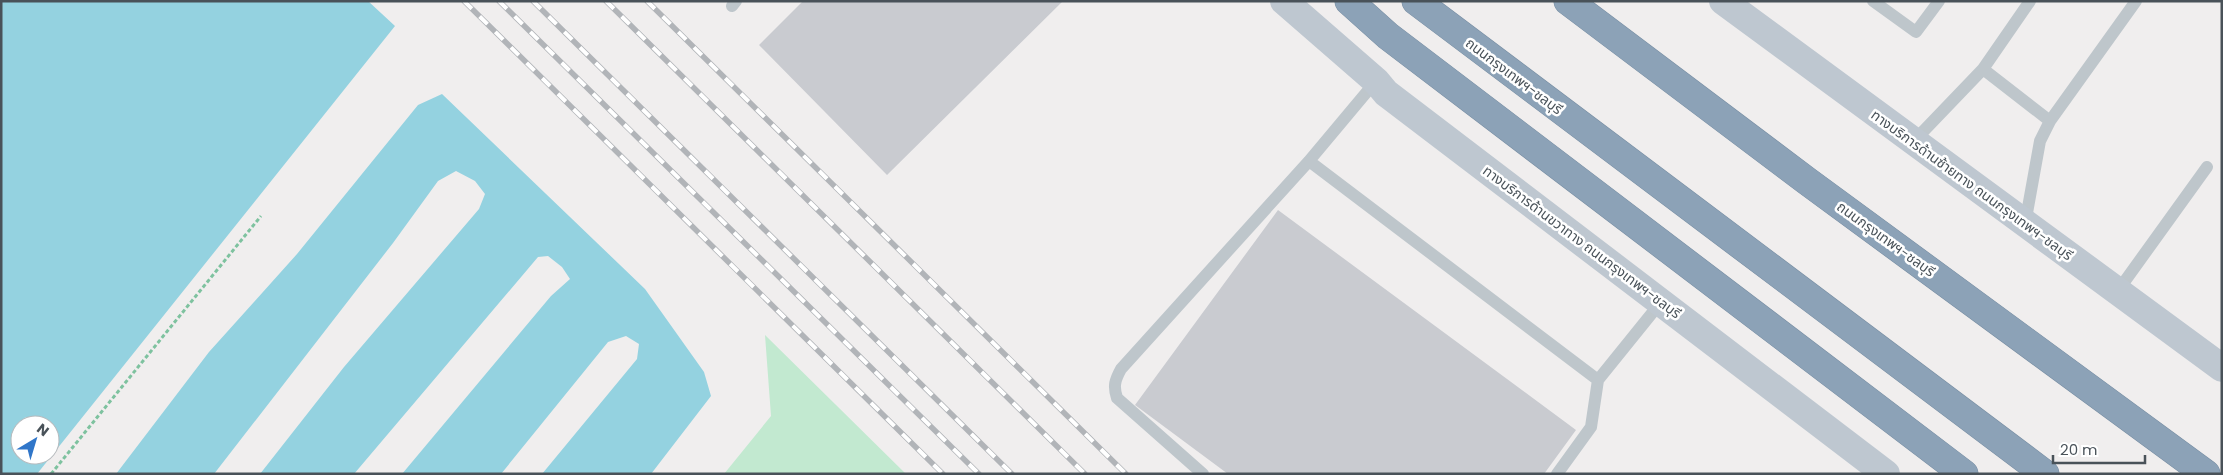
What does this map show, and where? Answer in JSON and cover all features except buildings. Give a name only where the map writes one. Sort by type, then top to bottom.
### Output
[{"type":"highway","points":[[1349,1],[1388,36],[1964,474]]},
{"type":"highway","name":"ถนนกรุงเทพฯ-ชลบุรี","points":[[1416,1],[2045,474]]},
{"type":"highway","name":"ถนนกรุงเทพฯ-ชลบุรี","points":[[1568,1],[1807,181],[2206,474]]},
{"type":"main road","name":"ทางบริการด้านขวาทาง ถนนกรุงเทพฯ-ชลบุรี","points":[[1284,1],[1376,81],[1386,94],[1886,474]]},
{"type":"main road","name":"ทางบริการด้านซ้ายทาง ถนนกรุงเทพฯ-ชลบุรี","points":[[1723,1],[2222,368]]},
{"type":"lane","points":[[1873,1],[1916,32],[1939,1]]},
{"type":"lane","points":[[1913,142],[1983,69],[2030,1]]},
{"type":"lane","points":[[2025,224],[2040,141],[2050,121],[2136,1]]},
{"type":"lane","points":[[1983,69],[2050,121]]},
{"type":"lane","points":[[1203,474],[1117,398],[1114,389],[1115,381],[1121,370],[1309,161],[1376,81]]},
{"type":"lane","points":[[1309,161],[1598,380]]},
{"type":"lane","points":[[2118,292],[2207,167]]},
{"type":"lane","points":[[1558,474],[1591,426],[1598,380],[1661,302]]},
{"type":"path","points":[[51,474],[261,216]]},
{"type":"green space","points":[[765,335],[906,474],[724,474],[771,416]]},
{"type":"water","points":[[1,1],[368,1],[395,26],[60,445],[60,415],[10,415],[10,465],[44,465],[37,474],[1,474]]},
{"type":"water","points":[[442,94],[645,289],[704,372],[711,396],[651,474],[542,474],[637,359],[639,344],[626,336],[608,342],[501,474],[402,474],[551,296],[570,279],[562,267],[548,256],[538,257],[354,474],[260,474],[344,367],[479,209],[485,194],[475,181],[456,171],[438,181],[393,243],[214,474],[116,474],[209,352],[297,254],[418,105]]},
{"type":"railway","points":[[464,1],[943,474]]},
{"type":"railway","points":[[499,1],[979,474]]},
{"type":"railway","points":[[533,1],[1012,474]]},
{"type":"railway","points":[[606,1],[1085,474]]},
{"type":"railway","points":[[647,1],[1126,474]]}]
